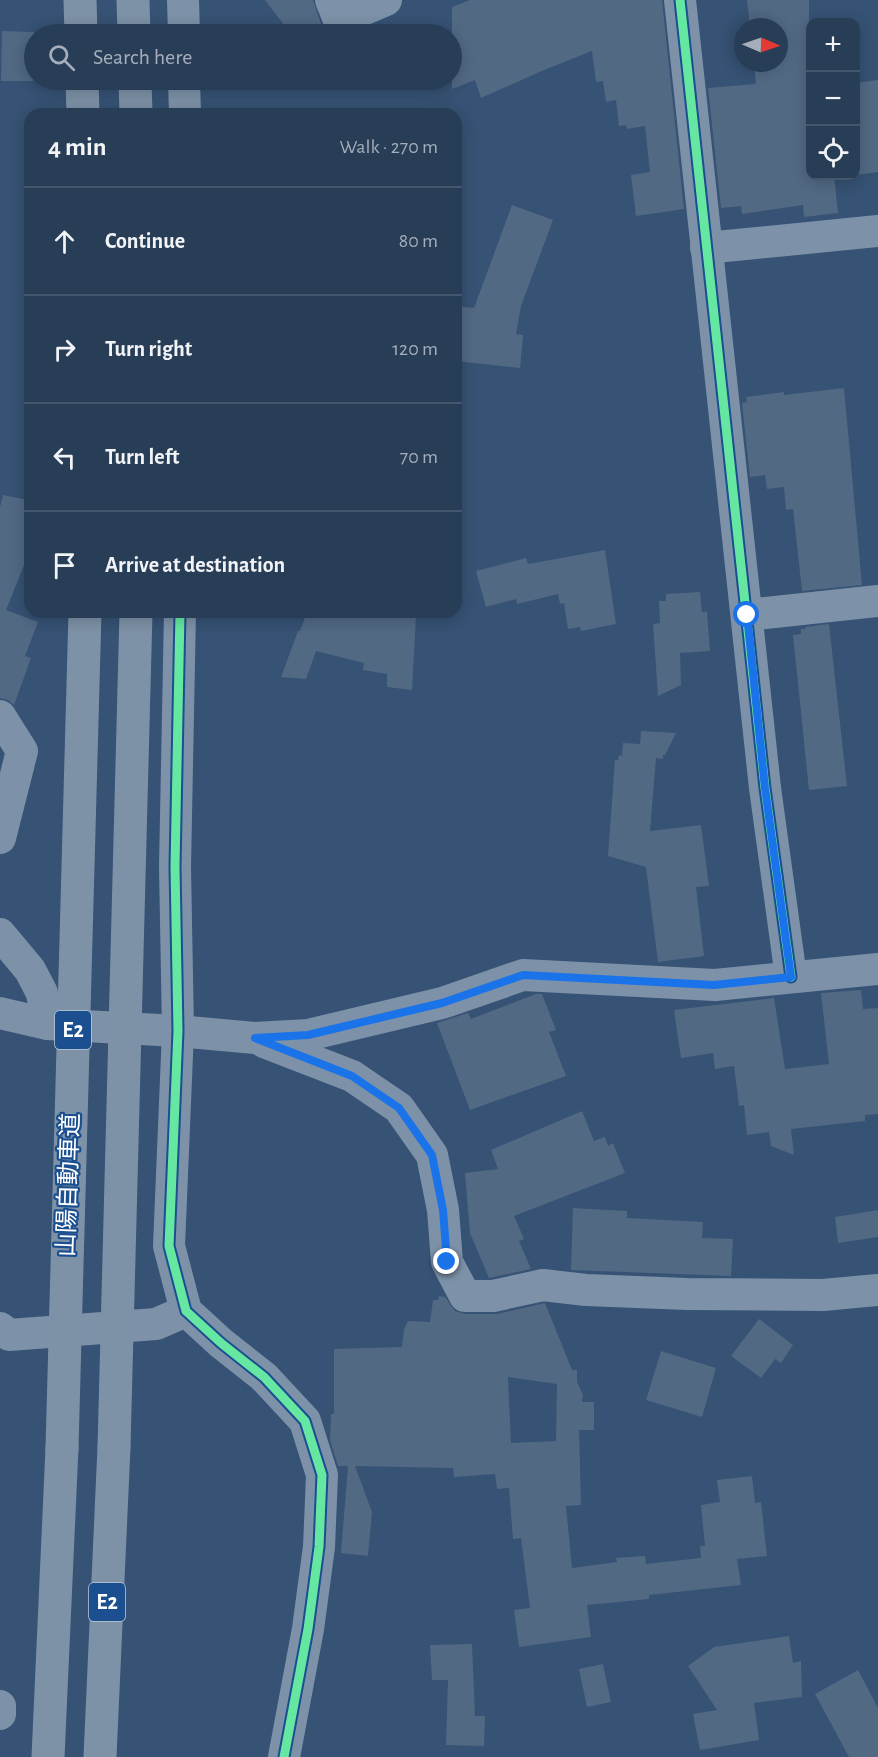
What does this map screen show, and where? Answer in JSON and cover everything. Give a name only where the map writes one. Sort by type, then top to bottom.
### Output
[{"type":"highway","points":[[80,0],[81,24]]},
{"type":"highway","points":[[133,0],[134,24]]},
{"type":"highway","points":[[82,90],[83,108]]},
{"type":"highway","points":[[135,90],[136,108]]},
{"type":"highway","name":"山陽自動車道","points":[[48,1757],[62,1448],[85,618]]},
{"type":"highway","name":"E2","points":[[100,1757],[114,1447],[136,618]]},
{"type":"street","points":[[183,0],[184,24]]},
{"type":"street","points":[[331,0],[339,20],[386,0]]},
{"type":"street","points":[[680,0],[765,788],[791,977]]},
{"type":"street","points":[[184,90],[185,108]]},
{"type":"street","points":[[706,248],[878,231]]},
{"type":"street","points":[[747,615],[878,601]]},
{"type":"street","points":[[180,618],[175,867],[178,1031],[170,1246],[186,1311],[221,1343],[264,1377],[305,1421],[322,1475],[319,1547],[308,1629],[284,1757]]},
{"type":"street","points":[[0,716],[22,751],[0,838]]},
{"type":"street","points":[[0,934],[34,977],[42,993],[47,1024]]},
{"type":"street","points":[[0,1013],[47,1024],[178,1031],[255,1038],[308,1035],[442,1003],[523,975],[714,985],[878,969]]},
{"type":"street","points":[[255,1038],[352,1076],[399,1108],[432,1155],[443,1210],[447,1262],[465,1296],[493,1296],[543,1285],[586,1290],[687,1294],[824,1295],[878,1290]]},
{"type":"street","points":[[0,1328],[9,1335],[156,1324],[186,1311]]},
{"type":"street","points":[[0,1706],[0,1714]]},
{"type":"building","points":[[265,0],[313,0],[321,24],[283,24]]},
{"type":"building","points":[[470,0],[662,0],[684,209],[636,216],[631,175],[650,172],[645,126],[627,129],[626,125],[619,126],[616,100],[606,102],[603,81],[596,82],[592,51],[481,98],[475,80],[462,85],[462,24],[452,24],[452,7]]},
{"type":"building","points":[[747,0],[809,0],[809,18],[806,18],[806,180],[834,180],[838,213],[804,217],[803,205],[742,214],[741,206],[721,208],[708,88],[756,84],[755,72],[788,72],[788,18],[749,18]]},
{"type":"building","points":[[2,31],[24,32],[24,81],[1,81]]},
{"type":"building","points":[[878,80],[878,172],[860,174],[860,126],[860,82]]},
{"type":"building","points":[[512,205],[553,220],[521,306],[516,334],[523,335],[520,368],[462,362],[462,307],[474,308]]},
{"type":"building","points":[[844,388],[862,585],[802,591],[793,509],[786,510],[784,487],[767,489],[765,475],[750,477],[742,403],[747,402],[746,397]]},
{"type":"building","points":[[3,495],[24,499],[24,565],[6,610],[38,622],[25,656],[31,658],[14,705],[0,698],[0,507]]},
{"type":"building","points":[[605,550],[616,624],[581,631],[580,627],[568,629],[564,603],[560,604],[558,594],[517,604],[516,599],[486,607],[476,571],[526,558],[528,564]]},
{"type":"building","points":[[700,592],[702,612],[707,612],[710,651],[680,653],[681,685],[658,696],[653,624],[660,623],[659,601],[666,601],[666,594]]},
{"type":"building","points":[[305,618],[416,618],[412,690],[387,687],[387,674],[363,670],[364,663],[316,651],[306,679],[281,677],[298,631]]},
{"type":"building","points":[[829,624],[847,786],[809,790],[793,635],[801,634],[801,629],[806,629],[805,627]]},
{"type":"building","points":[[641,731],[676,733],[663,759],[656,758],[650,831],[701,825],[709,886],[696,887],[704,956],[658,962],[646,867],[608,856],[615,760],[618,760],[619,755],[622,756],[623,743],[640,744]]},
{"type":"building","points":[[861,990],[863,1009],[878,1008],[878,1114],[865,1115],[865,1121],[791,1129],[794,1155],[771,1146],[769,1132],[747,1135],[744,1105],[739,1106],[734,1066],[715,1069],[713,1053],[681,1058],[674,1010],[774,998],[785,1069],[829,1064],[821,993]]},
{"type":"building","points":[[536,994],[542,994],[556,1030],[549,1032],[566,1076],[470,1110],[437,1023],[468,1013],[471,1019]]},
{"type":"building","points":[[582,1111],[594,1141],[605,1137],[608,1146],[613,1143],[625,1173],[514,1216],[524,1239],[519,1241],[531,1269],[489,1278],[470,1233],[465,1173],[498,1169],[491,1150]]},
{"type":"building","points":[[573,1208],[627,1211],[627,1218],[703,1222],[702,1238],[733,1239],[731,1276],[571,1270]]},
{"type":"building","points":[[878,1210],[878,1237],[838,1243],[835,1217]]},
{"type":"building","points":[[439,1296],[445,1297],[455,1311],[465,1314],[497,1314],[545,1303],[572,1370],[577,1370],[577,1382],[583,1395],[582,1402],[594,1402],[594,1430],[579,1430],[581,1505],[566,1506],[572,1568],[617,1562],[616,1558],[645,1556],[646,1564],[701,1558],[700,1546],[705,1546],[701,1505],[720,1502],[717,1480],[752,1476],[755,1503],[761,1502],[767,1556],[737,1559],[741,1585],[649,1595],[649,1599],[587,1605],[591,1637],[519,1647],[514,1610],[530,1608],[521,1538],[513,1539],[509,1488],[497,1489],[495,1474],[454,1477],[453,1468],[355,1466],[372,1512],[368,1556],[341,1553],[348,1466],[338,1466],[330,1440],[331,1414],[334,1414],[334,1349],[402,1347],[404,1329],[408,1321],[430,1322],[433,1300],[438,1300]],"holes":[[[508,1377],[557,1384],[556,1441],[511,1443]]]},
{"type":"building","points":[[759,1319],[793,1345],[781,1363],[775,1359],[761,1378],[731,1356]]},
{"type":"building","points":[[661,1351],[716,1368],[702,1417],[646,1400]]},
{"type":"building","points":[[789,1636],[793,1663],[801,1661],[802,1697],[754,1703],[759,1740],[700,1750],[693,1714],[717,1710],[688,1666],[714,1647]]},
{"type":"building","points":[[472,1644],[475,1716],[485,1716],[484,1746],[446,1745],[448,1680],[432,1680],[430,1645]]},
{"type":"building","points":[[603,1664],[611,1702],[587,1707],[579,1669]]},
{"type":"building","points":[[858,1670],[878,1708],[878,1757],[849,1757],[815,1694]]},
{"type":"cycle path","points":[[680,0],[765,788],[791,977]]},
{"type":"cycle path","points":[[180,618],[175,867],[178,1031],[169,1246],[186,1311],[221,1343],[264,1377],[305,1421],[322,1475],[319,1547],[308,1629],[284,1757]]},
{"type":"route","points":[[447,1262],[443,1210],[432,1155],[399,1108],[352,1076],[255,1038],[308,1035],[442,1003],[523,975],[714,985],[791,977],[765,788],[747,615]]}]
